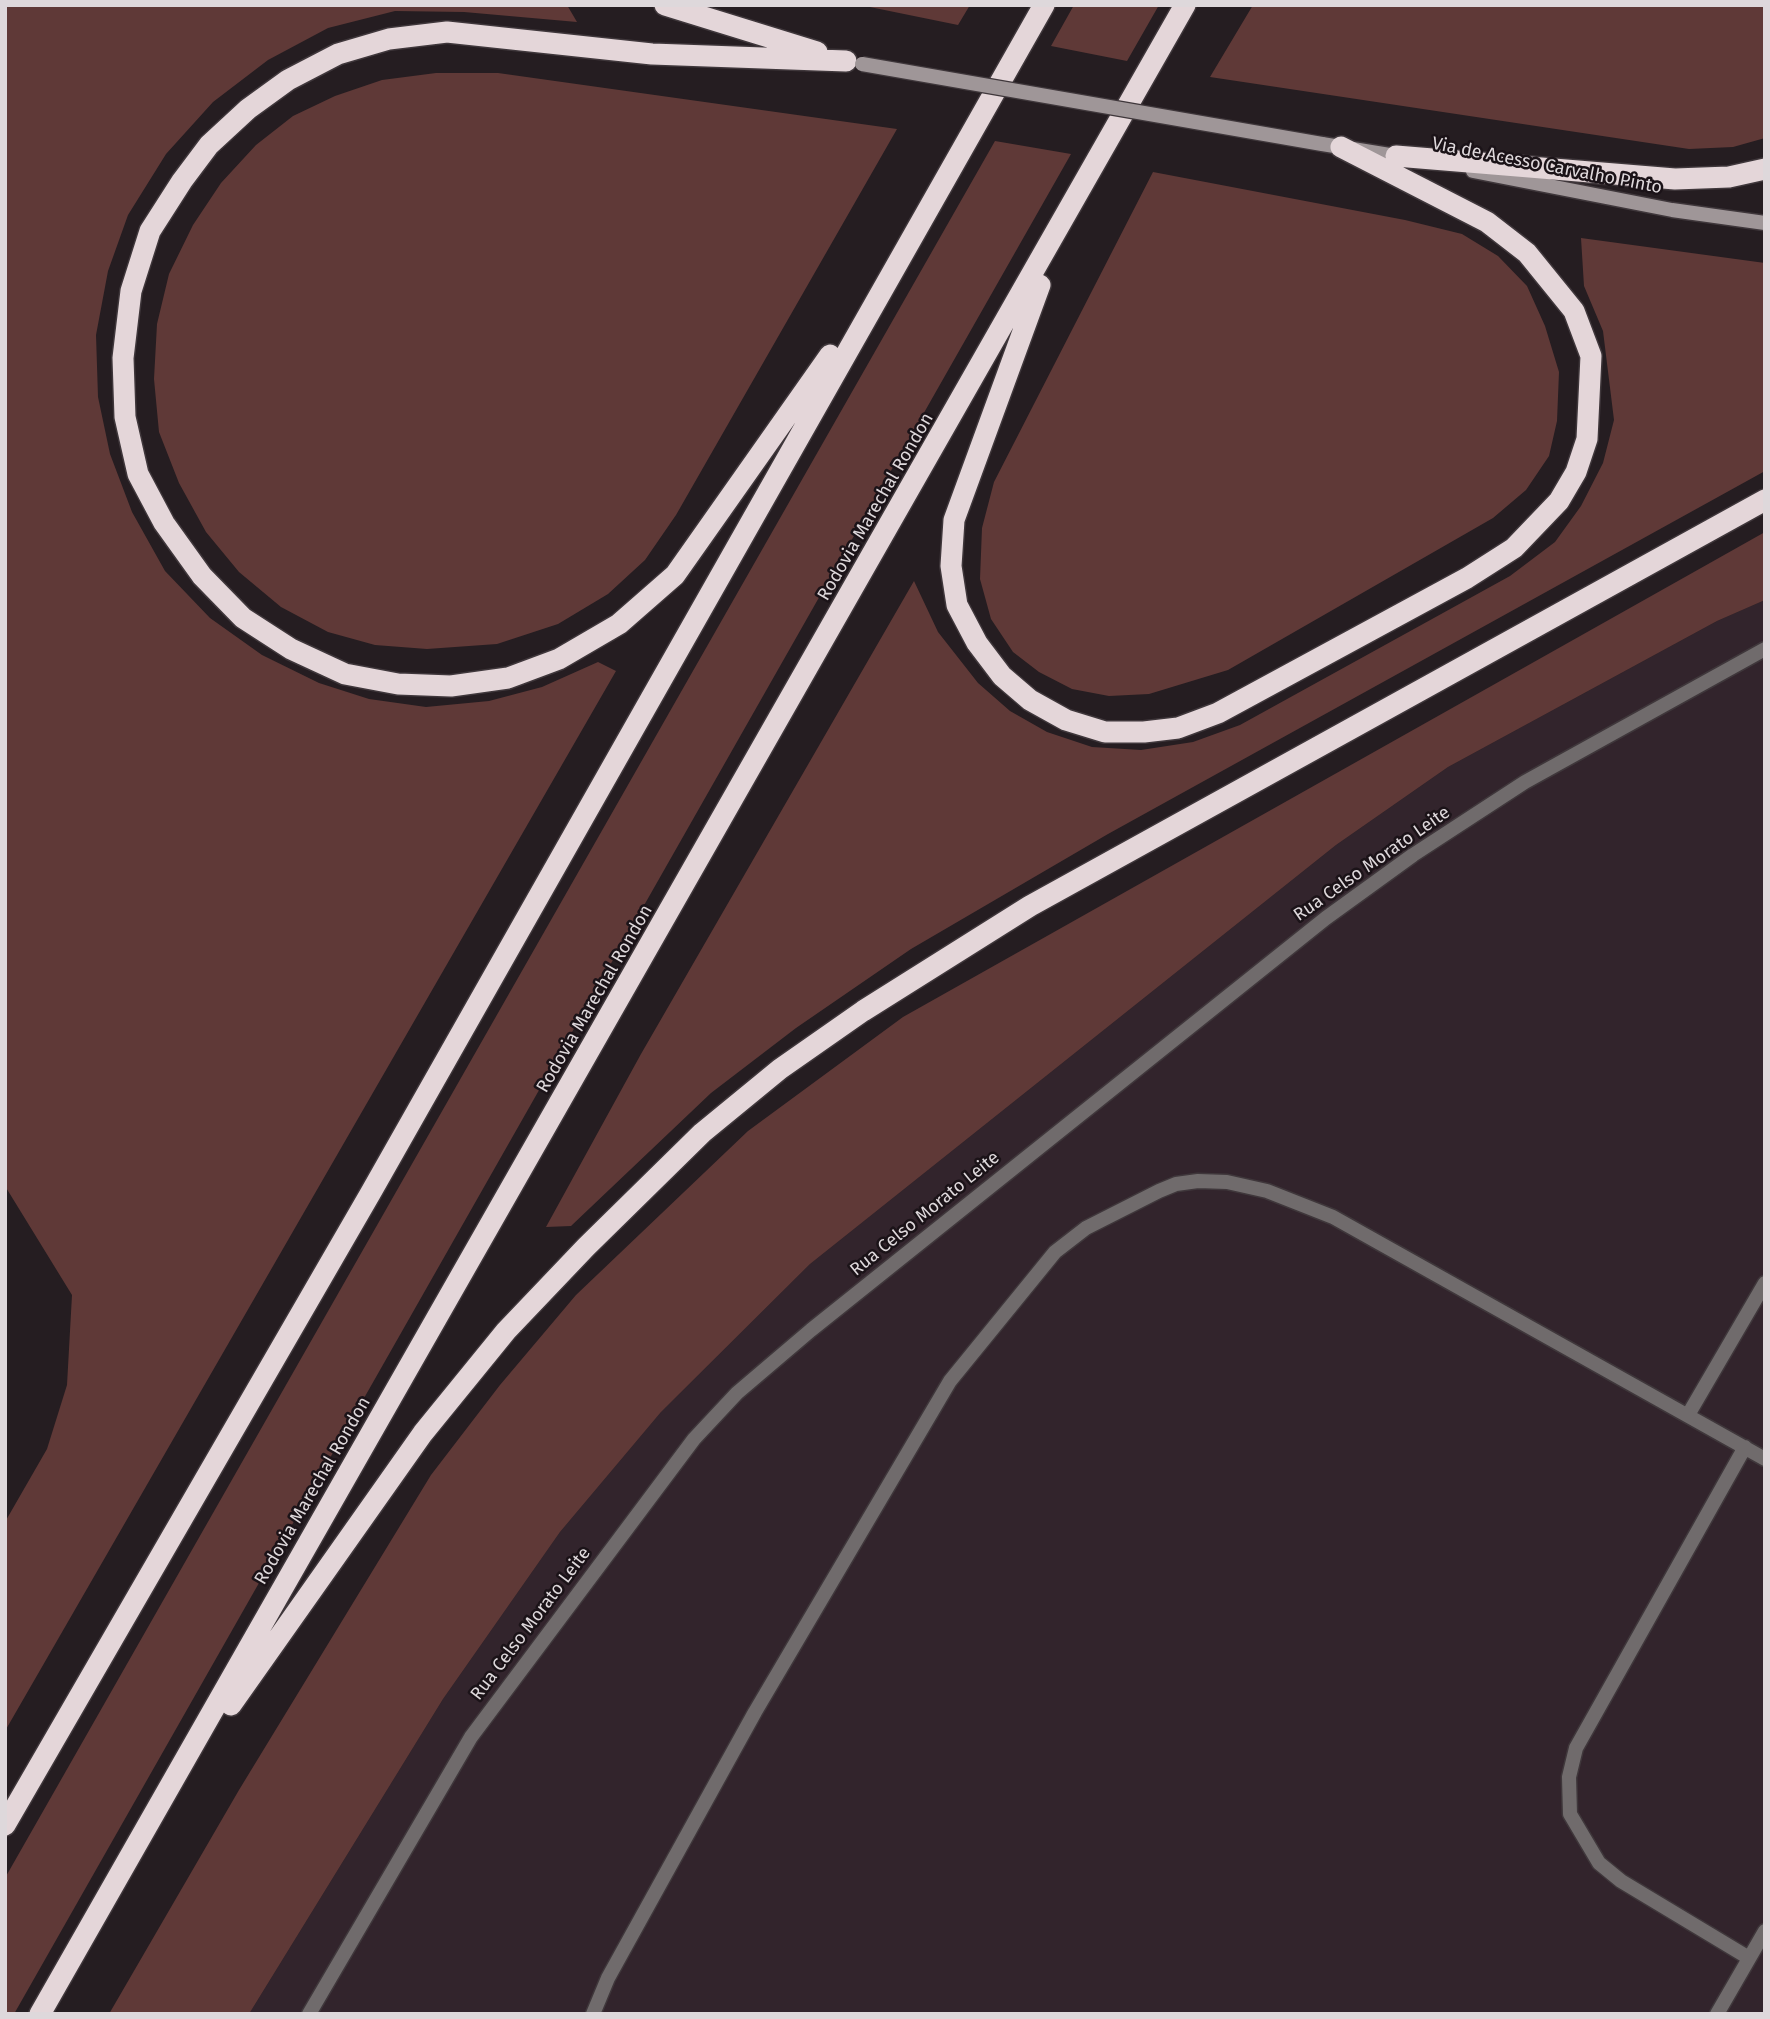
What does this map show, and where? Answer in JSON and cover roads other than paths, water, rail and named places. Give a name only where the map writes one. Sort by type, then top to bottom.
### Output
[{"type":"highway","points":[[665,5],[854,63]]},
{"type":"highway","points":[[5,1825],[377,1182],[1042,5]]},
{"type":"highway","name":"Rodovia Marechal Rondon","points":[[40,2014],[1061,227],[1185,5]]},
{"type":"highway","points":[[854,63],[652,54],[447,32],[389,39],[338,54],[288,80],[248,109],[209,145],[150,231],[131,291],[123,358],[125,417],[138,474],[164,523],[202,576],[243,618],[291,649],[345,674],[398,684],[451,686],[508,678],[559,659],[620,624],[675,575],[897,260]]},
{"type":"highway","points":[[1061,227],[954,520],[951,566],[957,605],[976,643],[1002,676],[1030,699],[1054,713],[1105,732],[1144,732],[1178,728],[1218,713],[1467,579],[1514,548],[1559,501],[1576,472],[1587,439],[1591,356],[1574,311],[1543,271],[1527,253],[1487,222],[1332,145]]},
{"type":"highway","points":[[1396,156],[1675,179],[1728,177],[1765,169]]},
{"type":"highway","points":[[158,1809],[423,1433],[506,1331],[586,1247],[702,1133],[780,1069],[863,1011],[1030,906],[1765,500]]},
{"type":"main road","name":"Via de Acesso Carvalho Pinto","points":[[854,63],[1396,156],[1672,210],[1765,223]]},
{"type":"lane","name":"Rua Celso Morato Leite","points":[[309,2014],[471,1737],[694,1439],[737,1393],[811,1330],[1337,910],[1413,855],[1525,782],[1765,649]]},
{"type":"lane","points":[[593,2014],[608,1978],[755,1712],[950,1381],[1055,1252],[1086,1228],[1176,1184],[1227,1182],[1267,1191],[1333,1217],[1765,1459]]},
{"type":"lane","points":[[1688,1415],[1765,1283]]},
{"type":"lane","points":[[1745,1447],[1576,1748],[1569,1777],[1570,1814],[1599,1863],[1621,1881],[1749,1958]]},
{"type":"lane","points":[[1717,2014],[1765,1931]]}]
